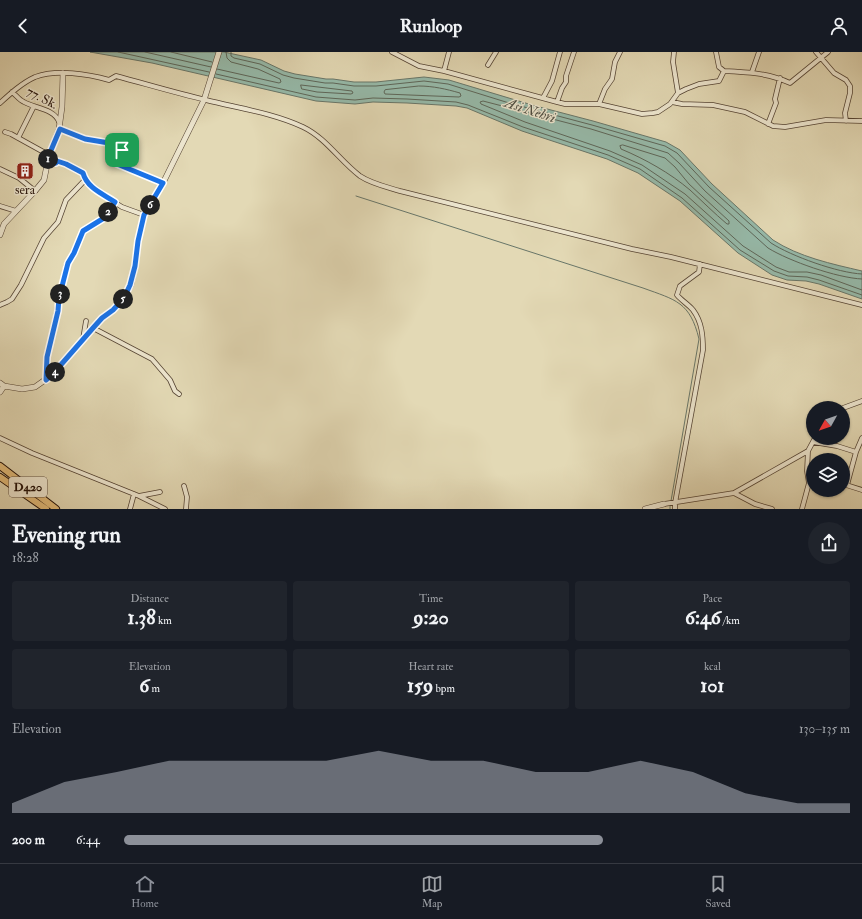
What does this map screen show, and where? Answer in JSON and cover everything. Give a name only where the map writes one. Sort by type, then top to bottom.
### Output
[{"type":"main road","name":"D420","points":[[0,466],[56,509]]},
{"type":"main road","name":"D420","points":[[0,476],[46,509]]},
{"type":"street","points":[[0,392],[2,384],[22,390],[35,387],[46,380],[83,341],[102,318],[113,310],[124,298],[130,285],[135,266],[138,241],[144,215],[163,183],[205,98],[219,52]]},
{"type":"street","points":[[392,52],[419,66],[444,71],[565,104],[599,104],[642,114],[653,114],[658,112],[672,102],[678,93],[686,88],[699,84],[719,81],[724,71]]},
{"type":"street","points":[[444,71],[449,52]]},
{"type":"street","points":[[488,64],[496,52]]},
{"type":"street","points":[[543,98],[552,81],[560,52]]},
{"type":"street","points":[[557,102],[566,82],[566,76],[574,52]]},
{"type":"street","points":[[599,104],[605,89],[612,79],[615,62],[620,52]]},
{"type":"street","points":[[674,52],[673,62],[678,93]]},
{"type":"street","points":[[716,52],[719,67],[724,71],[752,72],[780,78],[790,82],[828,52]]},
{"type":"street","points":[[752,72],[759,52]]},
{"type":"street","points":[[816,52],[834,72],[846,80],[850,86],[850,93],[845,113],[846,121]]},
{"type":"street","points":[[0,235],[4,224],[44,180],[49,155],[60,126],[63,73]]},
{"type":"street","points":[[0,103],[12,92],[36,77],[63,73],[85,74],[109,80],[116,76],[205,98],[278,118],[304,127],[324,141],[360,175],[372,182],[389,188],[429,199],[488,212],[517,221],[700,264],[862,305]]},
{"type":"street","points":[[768,124],[776,103],[775,99],[780,78]]},
{"type":"street","name":"77. Sk.","points":[[12,92],[24,102],[54,114],[58,118],[60,126],[85,139],[115,144],[122,150],[117,164],[163,183]]},
{"type":"street","points":[[672,102],[682,104],[713,105],[745,112],[768,124],[785,127],[826,120],[862,121]]},
{"type":"street","points":[[18,138],[34,106]]},
{"type":"street","points":[[5,132],[12,134],[49,155]]},
{"type":"street","points":[[48,162],[56,163],[57,161],[83,173],[85,180],[98,192],[122,207],[144,215]]},
{"type":"street","points":[[3,169],[19,178],[35,191]]},
{"type":"street","points":[[0,305],[12,299],[21,285],[44,238],[58,222],[66,200],[85,180]]},
{"type":"street","points":[[46,380],[47,357],[68,263],[83,231],[104,218],[115,202]]},
{"type":"street","points":[[0,206],[16,211]]},
{"type":"street","points":[[675,509],[703,350],[702,328],[693,311],[677,295],[680,286],[699,272],[700,264]]},
{"type":"street","points":[[83,341],[86,321]]},
{"type":"street","points":[[93,328],[152,359],[170,380],[175,391],[179,394]]},
{"type":"street","points":[[850,405],[862,401]]},
{"type":"street","points":[[0,438],[32,453],[136,495],[165,509]]},
{"type":"street","points":[[850,470],[862,438]]},
{"type":"street","points":[[644,509],[664,504],[734,493],[808,451],[811,445]]},
{"type":"street","points":[[833,445],[856,452]]},
{"type":"street","points":[[184,486],[187,497],[186,509]]},
{"type":"street","points":[[850,486],[862,490]]},
{"type":"street","points":[[136,495],[160,492]]},
{"type":"street","points":[[734,493],[755,504],[772,509]]},
{"type":"street","points":[[802,509],[806,494]]},
{"type":"street","points":[[130,509],[136,495]]},
{"type":"water","name":"Asi Nehri","points":[[90,52],[224,52],[261,60],[284,71],[295,74],[326,79],[354,82],[376,82],[424,77],[449,80],[532,105],[666,142],[680,150],[712,184],[773,240],[805,255],[828,263],[862,271],[862,299],[819,284],[806,281],[787,280],[772,275],[738,253],[680,201],[638,173],[607,159],[522,131],[467,108],[407,103],[373,102],[355,104],[316,101],[152,63]]},
{"type":"waterway","points":[[356,196],[643,288],[680,304],[691,317],[699,339],[671,501]]},
{"type":"waterway","points":[[670,504],[670,509]]},
{"type":"place","name":"sera","points":[[25,171]]},
{"type":"route","points":[[60,129],[85,139],[115,144],[122,150],[117,164],[163,183],[144,215],[130,285],[124,298],[113,310],[102,318],[83,341],[46,380],[47,357],[58,311],[60,290],[68,263],[83,231],[104,218],[115,202],[98,192],[89,184],[85,180],[83,173],[57,161],[56,163],[48,162],[49,155],[54,140],[60,129]]}]
